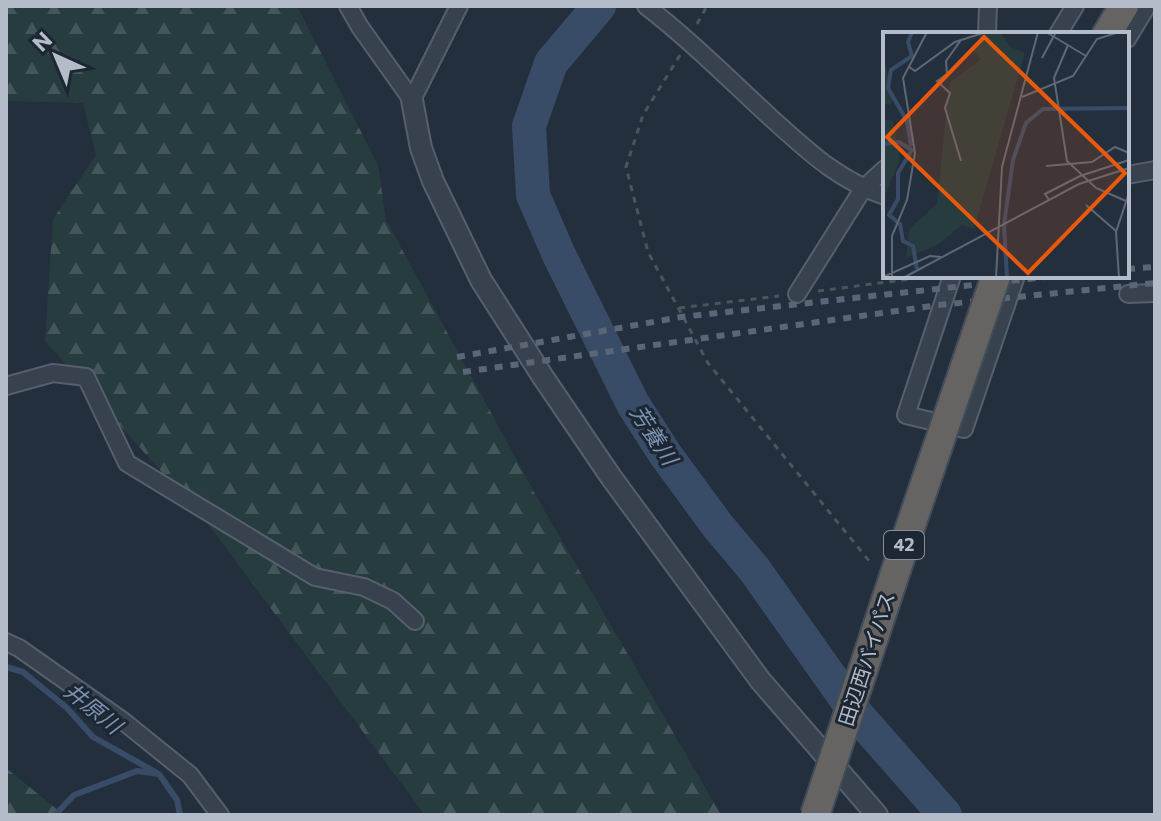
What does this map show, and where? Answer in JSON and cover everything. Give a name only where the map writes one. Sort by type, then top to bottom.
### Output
[{"type":"highway","points":[[1109,32],[1137,8]]},
{"type":"highway","name":"田辺西バイパス","points":[[815,815],[995,278]]},
{"type":"street","points":[[348,6],[412,100],[421,148],[433,181],[481,280],[543,377],[611,477],[760,680],[877,815]]},
{"type":"street","points":[[412,100],[459,6]]},
{"type":"street","points":[[646,6],[685,37],[813,156],[840,177],[883,195]]},
{"type":"street","points":[[987,32],[988,6]]},
{"type":"street","points":[[1059,32],[1075,6]]},
{"type":"street","points":[[1129,33],[1137,8]]},
{"type":"street","points":[[1129,175],[1155,170]]},
{"type":"street","points":[[797,294],[863,189],[883,171]]},
{"type":"street","points":[[951,278],[906,415],[964,429],[1015,278]]},
{"type":"street","points":[[1128,294],[1155,293]]},
{"type":"street","points":[[6,386],[53,373],[86,377],[127,463],[315,577],[364,587],[393,601],[415,621]]},
{"type":"street","points":[[6,642],[123,721],[190,775],[220,815]]},
{"type":"path","points":[[707,6],[685,37],[643,115],[626,167],[648,252],[708,363],[870,562],[872,570]]},
{"type":"green space","points":[[6,6],[297,6],[378,165],[386,220],[540,503],[721,815],[425,815],[208,524],[45,341],[53,219],[96,155],[83,103],[6,101]]},
{"type":"green space","points":[[6,768],[64,815],[6,815]]},
{"type":"waterway","name":"芳養川","points":[[599,6],[551,63],[529,126],[533,195],[559,255],[633,404],[665,454],[754,569],[858,716],[945,815]]},
{"type":"waterway","name":"井原川","points":[[6,667],[23,672],[67,708],[93,737],[159,774]]},
{"type":"waterway","name":"井原川","points":[[55,815],[74,795],[137,771],[159,774],[177,800],[180,815]]},
{"type":"railway","points":[[1129,269],[1155,267]]},
{"type":"railway","points":[[457,357],[681,317],[1037,278]]},
{"type":"railway","points":[[463,372],[939,305],[1155,283]]}]
